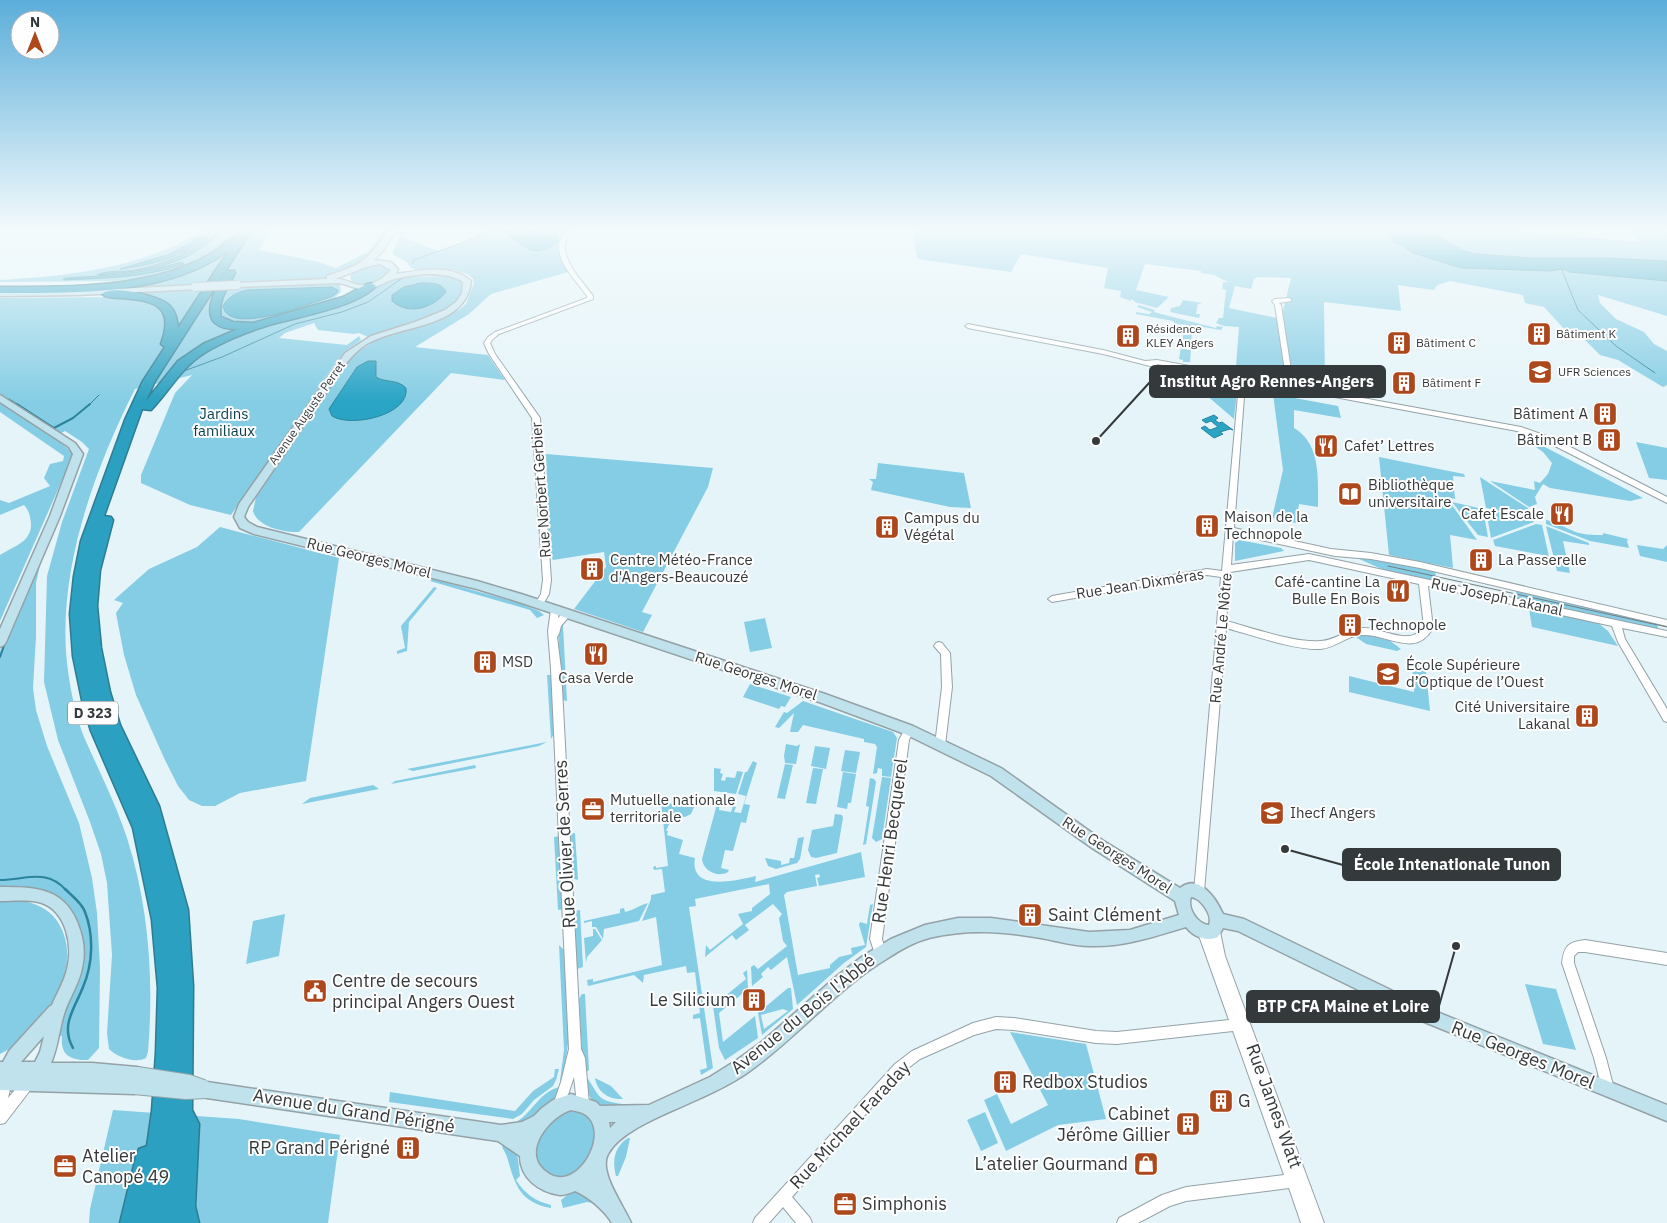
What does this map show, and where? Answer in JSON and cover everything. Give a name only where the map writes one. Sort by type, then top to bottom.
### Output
[{"type":"highway","points":[[0,292],[63,288]]},
{"type":"highway","name":"D 323","points":[[147,1223],[172,1110],[168,1053],[168,988],[162,920],[142,828],[99,731],[90,700],[81,656],[78,614],[81,576],[88,541],[131,420],[158,366],[209,288]]},
{"type":"highway","name":"D 323","points":[[164,1223],[183,986],[178,910],[150,806],[112,725],[104,700],[93,648],[90,606],[93,570],[100,537],[147,407],[181,345],[217,288]]},
{"type":"highway","points":[[223,288],[214,304],[213,310],[217,320],[234,325],[260,322],[340,298],[349,292],[349,288]]},
{"type":"highway","points":[[147,407],[157,397],[177,368],[210,344],[236,333],[349,298],[367,288]]},
{"type":"highway","points":[[78,293],[135,295],[153,300],[166,308],[173,319],[173,329],[158,366]]},
{"type":"highway","points":[[132,1223],[151,1134],[172,1110],[188,1124],[183,1206],[187,1223]]},
{"type":"street","points":[[0,292],[78,293],[153,288]]},
{"type":"street","name":"Avenue Auguste Perret","points":[[243,516],[243,506],[348,355],[360,345],[376,336],[440,316],[455,308],[460,303],[467,288]]},
{"type":"street","name":"Rue Norbert Gerbier","points":[[539,604],[545,594],[548,580],[536,418],[488,345],[489,339],[497,333],[590,299],[584,288]]},
{"type":"street","points":[[0,292],[134,289]]},
{"type":"street","points":[[1288,300],[1275,301],[1278,304],[1290,384],[1295,388]]},
{"type":"street","points":[[968,326],[1148,362],[1156,366],[1271,386],[1523,435],[1552,446],[1667,506]]},
{"type":"street","points":[[1243,381],[1295,388],[1518,429],[1552,441],[1667,500]]},
{"type":"street","name":"Rue André Le Nôtre","points":[[1199,892],[1224,624],[1243,381]]},
{"type":"street","points":[[0,398],[72,445],[78,454],[55,516],[0,642]]},
{"type":"street","name":"Rue Georges Morel","points":[[243,516],[242,523],[250,528],[477,585],[539,604],[825,698],[909,730],[996,772],[1109,852],[1182,897]]},
{"type":"street","name":"Rue Joseph Lakanal","points":[[1230,530],[1331,552],[1360,560],[1379,571],[1423,582],[1667,634]]},
{"type":"street","name":"Rue Joseph Lakanal","points":[[1331,552],[1391,559],[1509,584],[1560,600],[1667,623]]},
{"type":"street","name":"Rue Jean Dixméras","points":[[1052,598],[1207,572],[1227,572],[1309,557],[1379,571]]},
{"type":"street","points":[[1224,624],[1318,645],[1358,631],[1405,640],[1417,639],[1424,637],[1429,628],[1423,582]]},
{"type":"street","name":"Rue Olivier de Serres","points":[[554,640],[562,612]]},
{"type":"street","name":"Rue Olivier de Serres","points":[[562,612],[552,624],[575,1049],[578,1058],[584,1104]]},
{"type":"street","points":[[1616,623],[1621,640],[1667,718]]},
{"type":"street","points":[[939,646],[945,654],[947,682],[940,745]]},
{"type":"street","name":"Rue Henri Becquerel","points":[[880,953],[876,939],[904,740],[909,730]]},
{"type":"street","points":[[1187,891],[1199,892],[1207,899],[1212,928],[1194,927],[1182,902],[1182,897],[1187,891]]},
{"type":"street","points":[[0,894],[28,894],[49,899],[66,914],[76,936],[76,963],[54,1020],[52,1040],[45,1061],[0,1118]]},
{"type":"street","name":"Avenue du Bois l'Abbé","points":[[600,1154],[627,1125],[706,1088],[741,1067],[776,1041],[852,972],[880,953],[919,934],[958,925],[996,926],[1089,939],[1108,939],[1130,937],[1190,919]]},
{"type":"street","name":"Rue Georges Morel","points":[[1212,928],[1239,924],[1427,1016],[1667,1113]]},
{"type":"street","name":"Rue James Watt","points":[[1212,928],[1240,1025],[1297,1181],[1317,1223]]},
{"type":"street","points":[[1608,1090],[1600,1058],[1568,963],[1569,953],[1576,947],[1585,946],[1667,959]]},
{"type":"street","points":[[0,1107],[3,1076],[15,1057],[46,1023],[62,1001]]},
{"type":"street","name":"Rue Michael Faraday","points":[[760,1223],[899,1068],[916,1055],[973,1029],[996,1023],[1014,1024],[1096,1037],[1117,1038],[1240,1025]]},
{"type":"street","name":"Rue Olivier de Serres","points":[[559,1106],[575,1049]]},
{"type":"street","name":"Avenue du Grand Périgné","points":[[3,1076],[135,1080],[186,1091],[212,1090],[501,1133],[522,1130],[538,1123]]},
{"type":"street","points":[[600,1154],[587,1174],[575,1182],[558,1186],[543,1182],[533,1170],[529,1153],[531,1138],[538,1123],[546,1114],[559,1106],[571,1102],[584,1104],[597,1115],[602,1127],[600,1182],[618,1217]]},
{"type":"street","name":"Avenue du Bois l'Abbé","points":[[597,1115],[605,1113],[630,1114],[656,1110]]},
{"type":"street","name":"Avenue du Grand Périgné","points":[[501,1133],[529,1153]]},
{"type":"street","points":[[1124,1223],[1175,1196],[1297,1181]]},
{"type":"street","name":"Rue James Watt","points":[[1297,1181],[1308,1223]]},
{"type":"street","points":[[575,1182],[594,1191],[618,1217]]},
{"type":"street","points":[[784,1196],[805,1223]]},
{"type":"green space","name":"Jardins familiaux","points":[[130,288],[302,288],[247,290],[247,319],[261,318],[331,297],[337,293],[336,288],[340,288],[341,292],[335,297],[349,301],[373,288],[403,288],[401,289],[400,306],[412,309],[432,288],[462,288],[456,302],[446,310],[368,337],[359,333],[318,330],[314,323],[285,333],[279,338],[347,345],[359,336],[361,340],[344,352],[337,361],[231,515],[190,505],[141,483],[141,475],[175,393],[192,375],[135,389],[105,455],[92,490],[72,562],[65,635],[68,671],[76,713],[84,737],[123,825],[134,864],[145,917],[150,971],[150,1025],[148,1052],[146,1058],[142,1060],[121,1057],[109,1049],[107,1033],[112,955],[107,883],[101,854],[58,740],[44,682],[47,576],[62,522],[89,449],[65,431],[54,437],[72,452],[71,460],[0,621],[0,555],[21,543],[29,535],[31,523],[29,513],[24,505],[0,515],[0,500],[9,503],[50,486],[44,478],[50,464],[63,461],[64,456],[0,412],[0,298],[120,297]]},
{"type":"green space","points":[[472,288],[512,288],[491,294],[469,314],[415,347],[488,355],[505,380],[451,373],[299,532],[279,530],[260,521],[253,511],[256,497],[352,356],[378,339],[446,317],[466,304]]},
{"type":"green space","points":[[1104,288],[1137,288],[1136,290],[1169,297],[1157,308],[1120,297],[1121,291]]},
{"type":"green space","points":[[1234,288],[1229,308],[1277,318],[1282,315],[1289,288],[1398,288],[1401,311],[1324,302],[1325,388],[1244,374],[1236,366],[1239,327],[1224,326],[1216,323],[1219,318],[1223,318],[1226,290],[1222,289]]},
{"type":"green space","points":[[1487,288],[1667,288],[1667,316],[1598,295],[1600,303],[1616,319],[1644,332],[1654,344],[1667,351],[1667,385],[1663,387],[1618,360],[1600,355],[1579,334],[1566,331],[1544,307],[1525,303],[1523,295]]},
{"type":"green space","points":[[1183,300],[1203,303],[1198,304],[1196,314],[1200,314],[1199,318],[1170,312],[1171,308],[1180,306]]},
{"type":"green space","points":[[1139,305],[1165,315],[1216,328],[1217,326],[1223,327],[1221,330],[1193,327],[1190,347],[1187,347],[1187,350],[1191,350],[1190,362],[1183,362],[1183,360],[1179,359],[1184,329],[1188,329],[1189,325],[1176,324],[1173,321],[1136,314],[1136,312],[1149,314],[1152,312],[1137,307]]},
{"type":"green space","points":[[1183,375],[1225,383],[1237,391],[1234,419]]},
{"type":"green space","points":[[1273,394],[1338,406],[1341,418],[1294,410],[1294,428],[1309,443],[1318,474],[1318,507],[1299,504],[1296,523],[1272,518],[1283,470]]},
{"type":"green space","points":[[1636,442],[1667,448],[1667,480],[1649,478]]},
{"type":"green space","points":[[1533,445],[1543,446],[1643,498],[1630,501],[1550,488],[1543,484],[1535,497],[1537,504],[1529,507],[1490,481],[1535,490],[1534,481],[1540,483],[1548,474],[1552,463],[1543,452]]},
{"type":"green space","points":[[546,454],[713,468],[708,487],[642,612],[652,615],[643,632],[574,609],[606,567],[604,552],[553,560],[550,554]]},
{"type":"green space","points":[[1379,457],[1464,474],[1465,477],[1453,476],[1455,499],[1446,497],[1445,499],[1449,501],[1477,540],[1450,535],[1453,568],[1389,555]]},
{"type":"green space","points":[[878,463],[964,473],[971,508],[950,507],[871,490],[873,482],[869,479],[876,479]]},
{"type":"green space","points":[[1480,477],[1528,508],[1530,517],[1486,508]]},
{"type":"green space","points":[[1452,502],[1483,509],[1488,537],[1478,535]]},
{"type":"green space","points":[[1486,510],[1531,518],[1534,522],[1491,538]]},
{"type":"green space","points":[[1546,520],[1579,533],[1603,535],[1603,533],[1628,539],[1629,548],[1590,541],[1546,524]]},
{"type":"green space","points":[[1536,524],[1542,525],[1551,566],[1545,565],[1543,555],[1495,546],[1493,540]]},
{"type":"green space","points":[[1546,526],[1589,543],[1589,545],[1563,541],[1570,573],[1557,571]]},
{"type":"green space","points":[[220,527],[339,558],[306,781],[240,793],[215,806],[202,806],[189,800],[178,786],[136,695],[124,655],[116,613],[123,603],[114,600],[149,569],[197,547]]},
{"type":"green space","points":[[1239,540],[1281,548],[1284,551],[1235,561],[1235,543]]},
{"type":"green space","points":[[1637,545],[1663,549],[1667,545],[1667,562],[1640,556]]},
{"type":"green space","points":[[44,548],[36,583],[36,637],[33,688],[36,710],[47,746],[79,823],[92,878],[97,913],[100,968],[99,1048],[88,1060],[68,1056],[63,1048],[62,1036],[57,1036],[83,959],[80,932],[73,914],[62,900],[54,896],[34,891],[0,887],[0,651]]},
{"type":"green space","points":[[1364,557],[1435,571],[1437,582],[1386,571],[1357,558]]},
{"type":"green space","points":[[433,579],[519,603],[544,615],[537,618],[530,610],[430,581]]},
{"type":"green space","points":[[434,587],[437,588],[409,622],[407,651],[397,654],[397,651],[405,648],[401,626]]},
{"type":"green space","points":[[1515,588],[1559,601],[1656,622],[1659,630],[1518,600]]},
{"type":"green space","points":[[1529,609],[1597,622],[1608,631],[1618,646],[1532,627]]},
{"type":"green space","points":[[765,618],[772,648],[750,652],[744,622]]},
{"type":"green space","points":[[562,622],[567,701],[562,700],[558,629]]},
{"type":"green space","points":[[1364,635],[1389,640],[1401,649],[1397,651],[1366,644],[1356,637]]},
{"type":"green space","points":[[1413,660],[1426,671],[1430,711],[1349,692],[1349,676],[1414,692]]},
{"type":"green space","points":[[547,675],[551,675],[552,679],[554,734],[551,739]]},
{"type":"green space","points":[[750,684],[791,697],[785,707],[781,706],[779,709],[743,697]]},
{"type":"green space","points":[[803,701],[893,732],[897,738],[891,777],[882,776],[882,769],[878,768],[877,773],[873,774],[877,747],[875,744],[864,742],[864,739],[803,725],[798,732],[790,732],[794,713],[779,728],[775,727],[784,712],[787,713]]},
{"type":"green space","points":[[547,742],[539,746],[413,771],[407,769]]},
{"type":"green space","points":[[786,744],[797,746],[800,744],[796,764],[785,763]]},
{"type":"green space","points":[[815,746],[830,748],[826,769],[811,766]]},
{"type":"green space","points":[[845,750],[860,752],[856,773],[841,771]]},
{"type":"green space","points":[[753,761],[757,763],[744,804],[750,805],[746,823],[741,822],[733,851],[725,850],[721,868],[729,870],[728,872],[716,874],[705,867],[702,859],[717,804],[720,804],[719,810],[731,812],[733,806],[736,807],[734,812],[741,813],[746,796],[738,794],[745,772],[747,772]]},
{"type":"green space","points":[[785,764],[793,765],[785,799],[777,798]]},
{"type":"green space","points":[[475,765],[476,768],[391,784],[395,781]]},
{"type":"green space","points":[[714,768],[721,769],[720,773],[723,774],[721,780],[725,781],[726,777],[735,778],[737,771],[743,772],[736,794],[714,791]]},
{"type":"green space","points":[[813,768],[823,769],[816,804],[806,803]]},
{"type":"green space","points":[[843,772],[856,774],[851,803],[848,803],[847,809],[837,807]]},
{"type":"green space","points":[[882,777],[891,778],[882,839],[876,842],[872,838]]},
{"type":"green space","points":[[870,778],[876,782],[866,844],[863,845],[869,807],[866,806]]},
{"type":"green space","points":[[373,785],[379,789],[302,804],[310,798]]},
{"type":"green space","points":[[661,802],[694,807],[691,814],[685,817],[673,815],[666,831],[668,831],[667,835],[683,840],[679,854],[695,858],[695,869],[699,876],[707,880],[716,882],[756,876],[755,882],[861,852],[865,877],[819,886],[817,878],[820,877],[819,874],[815,875],[817,886],[787,892],[784,895],[798,975],[830,968],[830,965],[839,957],[852,954],[851,948],[865,945],[859,925],[860,922],[867,924],[870,905],[873,904],[866,947],[844,963],[797,1005],[787,957],[771,970],[768,967],[761,974],[763,977],[752,986],[751,967],[754,965],[758,969],[787,946],[783,941],[779,918],[782,914],[773,904],[745,925],[749,930],[736,940],[732,935],[705,957],[706,945],[710,950],[743,924],[738,914],[752,911],[752,908],[770,894],[769,884],[695,899],[696,906],[689,907],[713,1068],[701,1075],[700,1070],[707,1068],[700,1018],[693,1019],[693,1015],[700,1013],[695,972],[687,973],[686,966],[644,975],[643,983],[634,975],[588,986],[587,980],[593,979],[593,982],[662,965],[656,917],[642,921],[651,895],[665,892],[662,869],[654,870],[653,867],[668,866]]},
{"type":"green space","points":[[835,814],[842,815],[843,818],[837,853],[816,858],[811,857],[808,850],[812,830],[833,826]]},
{"type":"green space","points":[[575,833],[578,880],[572,878],[569,834]]},
{"type":"green space","points":[[560,836],[564,909],[558,910],[554,837]]},
{"type":"green space","points":[[804,837],[800,859],[797,863],[776,869],[768,866],[765,858],[781,861],[781,865],[789,863],[790,858],[794,858],[798,838]]},
{"type":"green space","points":[[0,900],[16,900],[31,903],[49,912],[58,922],[64,935],[67,952],[66,970],[52,1004],[28,1034],[14,1046],[0,1054]]},
{"type":"green space","points":[[648,903],[639,921],[604,929],[603,939],[596,927],[592,927],[592,921],[584,923],[584,921],[620,913],[620,909],[624,908],[625,912]]},
{"type":"green space","points":[[580,910],[583,967],[577,969],[573,911]]},
{"type":"green space","points":[[285,914],[279,956],[246,964],[253,921]]},
{"type":"green space","points":[[593,929],[595,929],[602,940],[587,957],[586,963],[584,938],[593,936]]},
{"type":"green space","points":[[559,945],[565,951],[569,1036],[563,1081],[560,1081],[564,1050]]},
{"type":"green space","points":[[747,970],[748,989],[719,1013],[723,1042],[755,1016],[758,1038],[725,1060],[719,1048],[712,999],[715,996],[719,1001],[746,979],[743,973]]},
{"type":"green space","points":[[1525,984],[1556,989],[1576,1050],[1543,1044]]},
{"type":"green space","points":[[788,988],[791,988],[793,1009],[762,1035],[758,1013]],"holes":[[[783,1009],[788,1011],[764,1029],[761,1015]]]},
{"type":"green space","points":[[582,994],[585,994],[589,1070],[583,1075],[579,999]]},
{"type":"green space","points":[[1010,1032],[1086,1044],[1106,1119],[1058,1125],[1006,1151],[984,1100],[997,1094],[1011,1124],[1048,1105]]},
{"type":"green space","points":[[555,1069],[559,1069],[553,1086],[534,1100],[522,1114],[513,1119],[389,1102],[390,1092],[515,1111],[533,1091],[554,1077]]},
{"type":"green space","points":[[595,1078],[611,1086],[623,1099],[613,1098],[604,1094],[598,1087]]},
{"type":"green space","points":[[588,1079],[604,1100],[623,1104],[625,1107],[609,1107],[597,1104],[586,1089],[583,1080]]},
{"type":"green space","points":[[559,1087],[555,1098],[540,1113],[524,1125],[513,1124],[546,1094]]},
{"type":"green space","points":[[578,1109],[594,1120],[597,1148],[572,1177],[551,1178],[537,1164],[534,1157],[536,1143],[544,1129],[558,1112]]},
{"type":"green space","points":[[113,1110],[239,1119],[340,1135],[328,1223],[89,1223],[90,1209]]},
{"type":"green space","points":[[985,1112],[998,1143],[981,1151],[967,1120]]},
{"type":"green space","points":[[630,1138],[626,1157],[618,1176],[616,1176],[615,1155],[623,1142]]},
{"type":"green space","points":[[502,1142],[517,1152],[520,1176],[516,1180],[519,1185],[531,1196],[551,1205],[551,1208],[532,1201],[520,1190],[513,1176]]},
{"type":"green space","points":[[576,1190],[598,1198],[592,1203],[587,1202],[563,1208],[561,1200]]},
{"type":"shaded area","points":[[334,288],[338,290],[331,297],[289,311],[239,319],[229,315],[223,306],[233,295],[247,290]]},
{"type":"shaded area","points":[[402,288],[443,288],[446,292],[441,298],[428,306],[413,309],[399,306],[392,301],[392,295]]},
{"type":"shaded area","points":[[368,361],[376,361],[376,377],[399,383],[406,388],[405,397],[399,405],[378,417],[365,420],[341,419],[332,416],[329,409],[357,367]]},
{"type":"shaded area","points":[[1214,415],[1218,418],[1215,420],[1219,423],[1222,422],[1233,430],[1220,432],[1223,434],[1214,438],[1201,428],[1205,426],[1210,430],[1218,427],[1211,421],[1206,423],[1202,420]]},
{"type":"waterway","points":[[181,372],[222,357],[295,324],[342,312],[368,302],[388,288]]},
{"type":"waterway","points":[[1569,288],[1578,310],[1616,346],[1655,373]]},
{"type":"waterway","points":[[90,404],[99,395]]},
{"type":"waterway","points":[[9,399],[19,405]]},
{"type":"waterway","points":[[17,404],[54,428],[73,418],[90,404]]},
{"type":"waterway","points":[[28,590],[32,581]]},
{"type":"waterway","points":[[0,657],[5,643]]},
{"type":"waterway","points":[[0,880],[43,877],[51,879],[66,890]]},
{"type":"waterway","points":[[65,889],[84,909],[91,940],[89,969],[68,1024],[69,1040],[73,1048]]},
{"type":"tram line","points":[[1388,566],[1667,627]]},
{"type":"place","name":"Bâtiment K","points":[[1539,334]]},
{"type":"place","name":"Résidence KLEY Angers","points":[[1128,336]]},
{"type":"place","name":"Bâtiment C","points":[[1399,343]]},
{"type":"place","name":"UFR Sciences","points":[[1540,372]]},
{"type":"place","name":"Bâtiment F","points":[[1404,383]]},
{"type":"place","name":"Bâtiment A","points":[[1605,414]]},
{"type":"place","name":"Bâtiment B","points":[[1609,440]]},
{"type":"place","name":"Institut Agro Rennes-Angers","points":[[1096,441]]},
{"type":"place","name":"Cafet’ Lettres","points":[[1326,446]]},
{"type":"place","name":"Bibliothèque universitaire","points":[[1350,494]]},
{"type":"place","name":"Cafet Escale","points":[[1562,514]]},
{"type":"place","name":"Maison de la Technopole","points":[[1207,526]]},
{"type":"place","name":"Campus du Végétal","points":[[887,527]]},
{"type":"place","name":"La Passerelle","points":[[1481,560]]},
{"type":"place","name":"Centre Météo-France d'Angers-Beaucouzé","points":[[592,569]]},
{"type":"place","name":"Café-cantine La Bulle En Bois","points":[[1398,591]]},
{"type":"place","name":"Technopole","points":[[1350,625]]},
{"type":"place","name":"Casa Verde","points":[[596,654]]},
{"type":"place","name":"MSD","points":[[485,662]]},
{"type":"place","name":"École Supérieure d’Optique de l’Ouest","points":[[1388,674]]},
{"type":"place","name":"Cité Universitaire Lakanal","points":[[1587,716]]},
{"type":"place","name":"Mutuelle nationale territoriale","points":[[593,809]]},
{"type":"place","name":"Ihecf Angers","points":[[1272,813]]},
{"type":"place","name":"École Intenationale Tunon","points":[[1285,849]]},
{"type":"place","name":"Saint Clément","points":[[1030,915]]},
{"type":"place","name":"BTP CFA Maine et Loire","points":[[1456,946]]},
{"type":"place","name":"Centre de secours principal Angers Ouest","points":[[315,991]]},
{"type":"place","name":"Le Silicium","points":[[754,1000]]},
{"type":"place","name":"Redbox Studios","points":[[1005,1082]]},
{"type":"place","name":"G","points":[[1221,1101]]},
{"type":"place","name":"Cabinet Jérôme Gillier","points":[[1188,1124]]},
{"type":"place","name":"RP Grand Périgné","points":[[408,1148]]},
{"type":"place","name":"L’atelier Gourmand","points":[[1146,1164]]},
{"type":"place","name":"Atelier Canopé 49","points":[[65,1166]]},
{"type":"place","name":"Simphonis","points":[[845,1204]]}]
